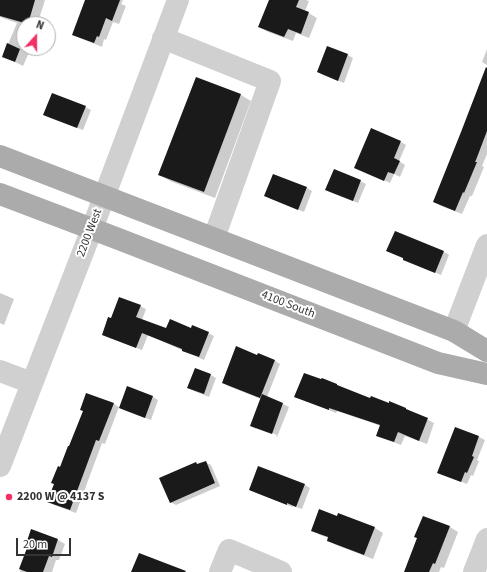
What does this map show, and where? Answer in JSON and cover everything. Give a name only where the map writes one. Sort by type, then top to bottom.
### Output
[{"type":"main road","points":[[0,156],[454,331],[487,351]]},
{"type":"main road","name":"4100 South","points":[[0,194],[92,228],[438,363],[487,374]]},
{"type":"street","name":"2200 West","points":[[0,466],[178,0]]},
{"type":"street","points":[[163,38],[270,81],[214,238]]},
{"type":"street","points":[[454,331],[487,245]]},
{"type":"street","points":[[0,371],[32,382]]},
{"type":"street","points":[[474,572],[487,539]]},
{"type":"street","points":[[220,572],[229,550],[281,572]]},
{"type":"building","points":[[0,0],[35,0],[30,16],[16,16],[16,21],[0,16]]},
{"type":"building","points":[[85,0],[120,0],[112,21],[106,18],[99,37],[97,36],[94,43],[72,35]]},
{"type":"building","points":[[269,0],[299,0],[296,7],[309,12],[301,34],[288,29],[284,37],[258,27]]},
{"type":"building","points":[[7,43],[16,47],[16,56],[17,56],[15,62],[2,57]]},
{"type":"building","points":[[327,46],[348,54],[338,81],[317,72]]},
{"type":"building","points":[[486,67],[487,131],[475,162],[477,162],[455,211],[433,202]]},
{"type":"building","points":[[196,77],[241,94],[204,192],[158,175]]},
{"type":"building","points":[[52,93],[86,106],[77,128],[43,115]]},
{"type":"building","points":[[371,128],[401,141],[394,158],[400,161],[394,174],[388,172],[384,181],[354,168]]},
{"type":"building","points":[[334,169],[361,180],[353,201],[325,190]]},
{"type":"building","points":[[273,174],[307,187],[298,210],[264,196]]},
{"type":"building","points":[[395,231],[444,251],[435,273],[403,260],[403,258],[386,251]]},
{"type":"building","points":[[119,297],[141,305],[136,317],[166,328],[170,319],[191,328],[192,325],[209,332],[199,357],[142,333],[136,348],[102,335],[108,317],[111,318]]},
{"type":"building","points":[[236,346],[257,355],[258,353],[275,360],[260,398],[222,383]]},
{"type":"building","points":[[195,368],[211,374],[204,394],[187,388]]},
{"type":"building","points":[[304,373],[321,379],[322,378],[370,398],[371,396],[389,403],[389,401],[428,418],[419,441],[398,432],[394,442],[376,436],[380,425],[329,408],[329,410],[294,397]]},
{"type":"building","points":[[127,386],[153,396],[145,418],[119,408]]},
{"type":"building","points":[[86,393],[114,403],[99,441],[96,440],[70,510],[47,502],[54,484],[51,483],[58,466],[60,467],[83,411],[80,410]]},
{"type":"building","points":[[262,394],[283,403],[272,434],[250,426]]},
{"type":"building","points":[[455,427],[479,436],[472,456],[474,457],[461,482],[437,473]]},
{"type":"building","points":[[206,461],[215,483],[170,503],[159,478],[196,462],[197,464]]},
{"type":"building","points":[[258,466],[305,484],[296,507],[249,490]]},
{"type":"building","points":[[319,509],[337,516],[338,513],[375,527],[364,555],[327,541],[328,537],[311,531]]},
{"type":"building","points":[[423,516],[450,526],[435,564],[433,563],[429,572],[404,572],[417,538],[414,537]]},
{"type":"building","points":[[31,529],[58,539],[52,557],[49,556],[43,572],[27,572],[19,569],[27,548],[25,547]]},
{"type":"building","points":[[139,553],[186,571],[131,572]]},
{"type":"place","name":"2200 W @ 4137 S","points":[[9,497]]}]
